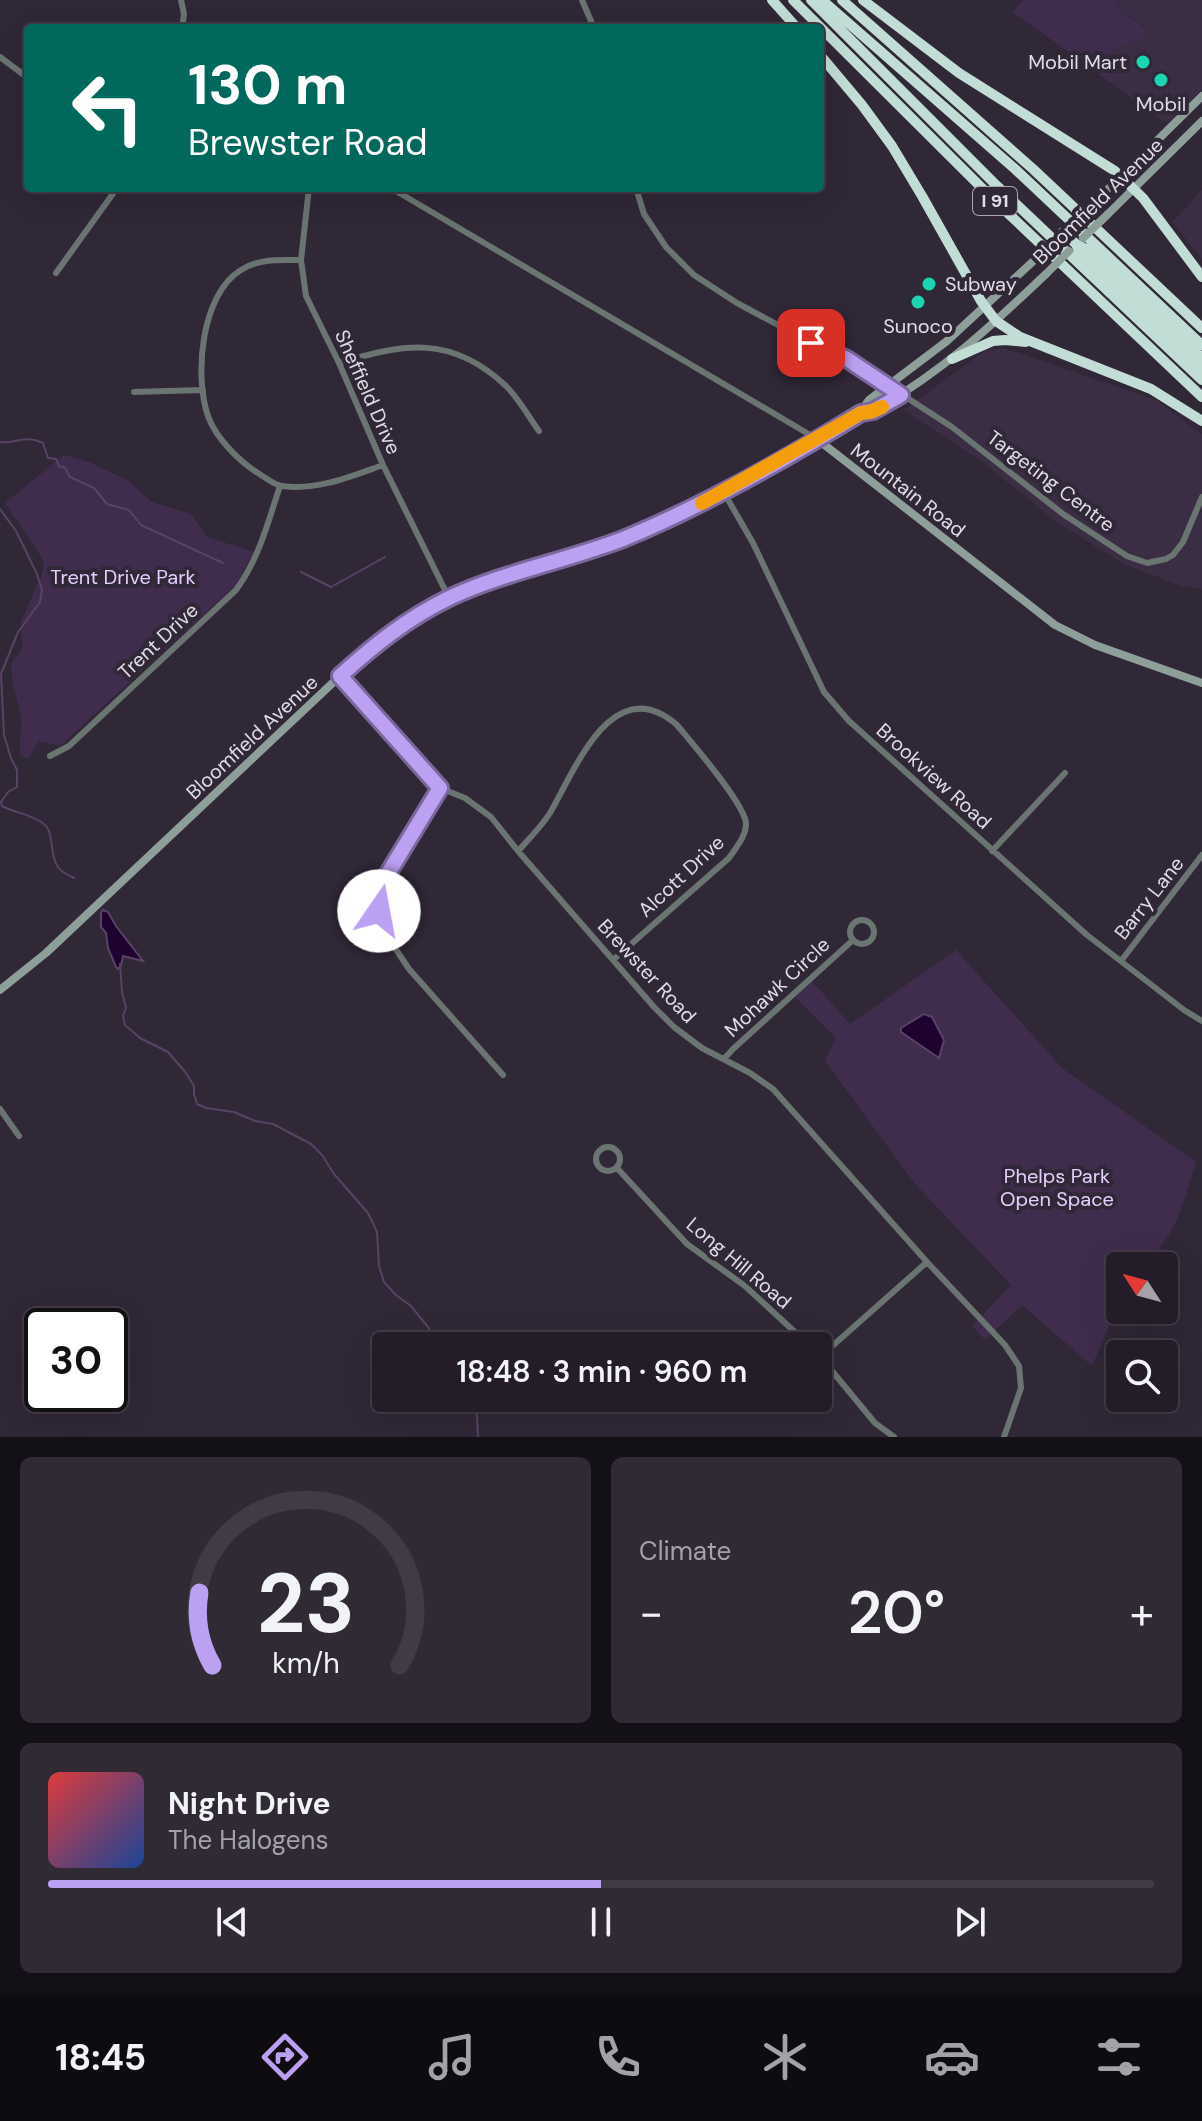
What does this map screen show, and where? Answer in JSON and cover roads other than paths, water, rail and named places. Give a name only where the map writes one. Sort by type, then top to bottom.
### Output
[{"type":"highway","points":[[772,0],[793,24]]},
{"type":"highway","name":"I 91","points":[[793,0],[817,24]]},
{"type":"highway","points":[[811,0],[986,176],[1202,380]]},
{"type":"highway","points":[[822,0],[1015,169],[1202,345]]},
{"type":"highway","name":"I 91","points":[[842,0],[1033,169],[1202,328]]},
{"type":"highway","points":[[863,0],[959,73],[1121,177],[1134,189],[1202,277]]},
{"type":"highway","name":"I 91","points":[[824,31],[983,190],[1202,397]]},
{"type":"highway","points":[[824,60],[892,146],[996,321],[1033,342],[1141,385],[1202,421]]},
{"type":"highway","points":[[1063,232],[1093,254],[1202,358]]},
{"type":"highway","points":[[1076,244],[1081,256],[1202,368]]},
{"type":"highway","points":[[952,359],[993,341],[1033,342]]},
{"type":"main road","name":"Bloomfield Avenue","points":[[861,413],[869,400],[941,346],[985,307],[1202,96]]},
{"type":"main road","name":"Bloomfield Avenue","points":[[0,990],[46,953],[366,652],[400,626],[449,598],[620,540],[687,510],[861,413],[873,411],[901,395],[952,359],[996,321],[1202,121]]},
{"type":"main road","points":[[1167,131],[1179,144]]},
{"type":"main road","points":[[941,346],[952,359]]},
{"type":"main road","name":"Mountain Road","points":[[817,439],[1055,625],[1095,645],[1202,683]]},
{"type":"street","points":[[181,0],[183,24]]},
{"type":"street","points":[[582,0],[592,24]]},
{"type":"street","points":[[0,57],[24,75]]},
{"type":"street","points":[[56,273],[114,192]]},
{"type":"street","name":"Sheffield Drive","points":[[309,192],[301,260],[306,296],[383,465],[449,598]]},
{"type":"street","name":"Mountain Road","points":[[398,192],[817,439]]},
{"type":"street","points":[[637,192],[644,214],[666,247],[694,275],[737,303],[839,355],[901,395]]},
{"type":"street","points":[[301,260],[264,260],[241,270],[222,287],[207,322],[201,378],[208,418],[226,445],[249,468],[280,486],[337,481],[383,465]]},
{"type":"street","points":[[339,363],[374,352],[412,346],[445,350],[476,362],[508,388],[539,431]]},
{"type":"street","points":[[134,392],[203,390]]},
{"type":"street","name":"Targeting Centre","points":[[901,395],[964,435],[1063,514],[1136,560],[1158,562],[1173,555],[1183,542],[1202,497]]},
{"type":"street","name":"Trent Drive","points":[[50,756],[69,746],[236,590],[257,556],[280,486]]},
{"type":"street","name":"Brookview Road","points":[[723,491],[753,543],[824,692],[849,721],[1087,935],[1202,1021]]},
{"type":"street","name":"Brewster Road","points":[[340,676],[440,788],[465,798],[491,817],[674,1027],[702,1048],[773,1089],[1005,1345],[1019,1366],[1021,1388],[1004,1437]]},
{"type":"street","name":"Alcott Drive","points":[[518,851],[550,813],[574,766],[595,735],[614,718],[632,708],[650,709],[665,714],[677,725],[740,805],[746,823],[740,842],[729,858],[613,960]]},
{"type":"street","points":[[992,851],[1065,773]]},
{"type":"street","points":[[440,788],[381,885],[379,911],[389,939],[409,969],[503,1075]]},
{"type":"street","name":"Barry Lane","points":[[1121,961],[1202,855]]},
{"type":"street","name":"Mohawk Circle","points":[[861,920],[871,924],[874,930],[870,941],[860,944],[853,940],[850,929],[854,923],[861,920]]},
{"type":"street","name":"Mohawk Circle","points":[[724,1059],[853,940]]},
{"type":"street","points":[[0,1109],[19,1136]]},
{"type":"street","name":"Long Hill Road","points":[[607,1147],[618,1152],[620,1159],[617,1168],[608,1171],[600,1168],[596,1162],[600,1150],[607,1147]]},
{"type":"street","name":"Long Hill Road","points":[[617,1168],[687,1244],[745,1286],[795,1332]]},
{"type":"street","points":[[832,1344],[927,1262]]},
{"type":"street","points":[[832,1371],[875,1423],[894,1437]]},
{"type":"waterway","points":[[0,442],[31,439],[43,443],[48,458],[56,459],[70,477],[94,488],[107,504],[129,510],[141,525],[223,563]]},
{"type":"waterway","points":[[0,509],[16,531],[42,590],[40,602],[18,632],[1,674],[4,735],[17,770],[17,787],[8,792],[1,802],[2,806],[44,824],[50,833],[55,862],[61,871],[74,878]]},
{"type":"waterway","points":[[301,572],[331,587],[385,557]]},
{"type":"waterway","points":[[120,964],[125,1025],[140,1038],[168,1052],[194,1086],[197,1104],[273,1124],[311,1144],[322,1155],[373,1223],[384,1282],[411,1306],[430,1332]]},
{"type":"waterway","points":[[475,1412],[478,1437]]},
{"type":"place","name":"Mobil Mart","points":[[1143,62]]},
{"type":"place","name":"Mobil","points":[[1161,80]]},
{"type":"place","name":"Subway","points":[[929,284]]},
{"type":"place","name":"Sunoco","points":[[918,302]]},
{"type":"park label","name":"Trent Drive Park","points":[[123,577]]},
{"type":"park label","name":"Phelps Park Open Space","points":[[1057,1188]]}]
